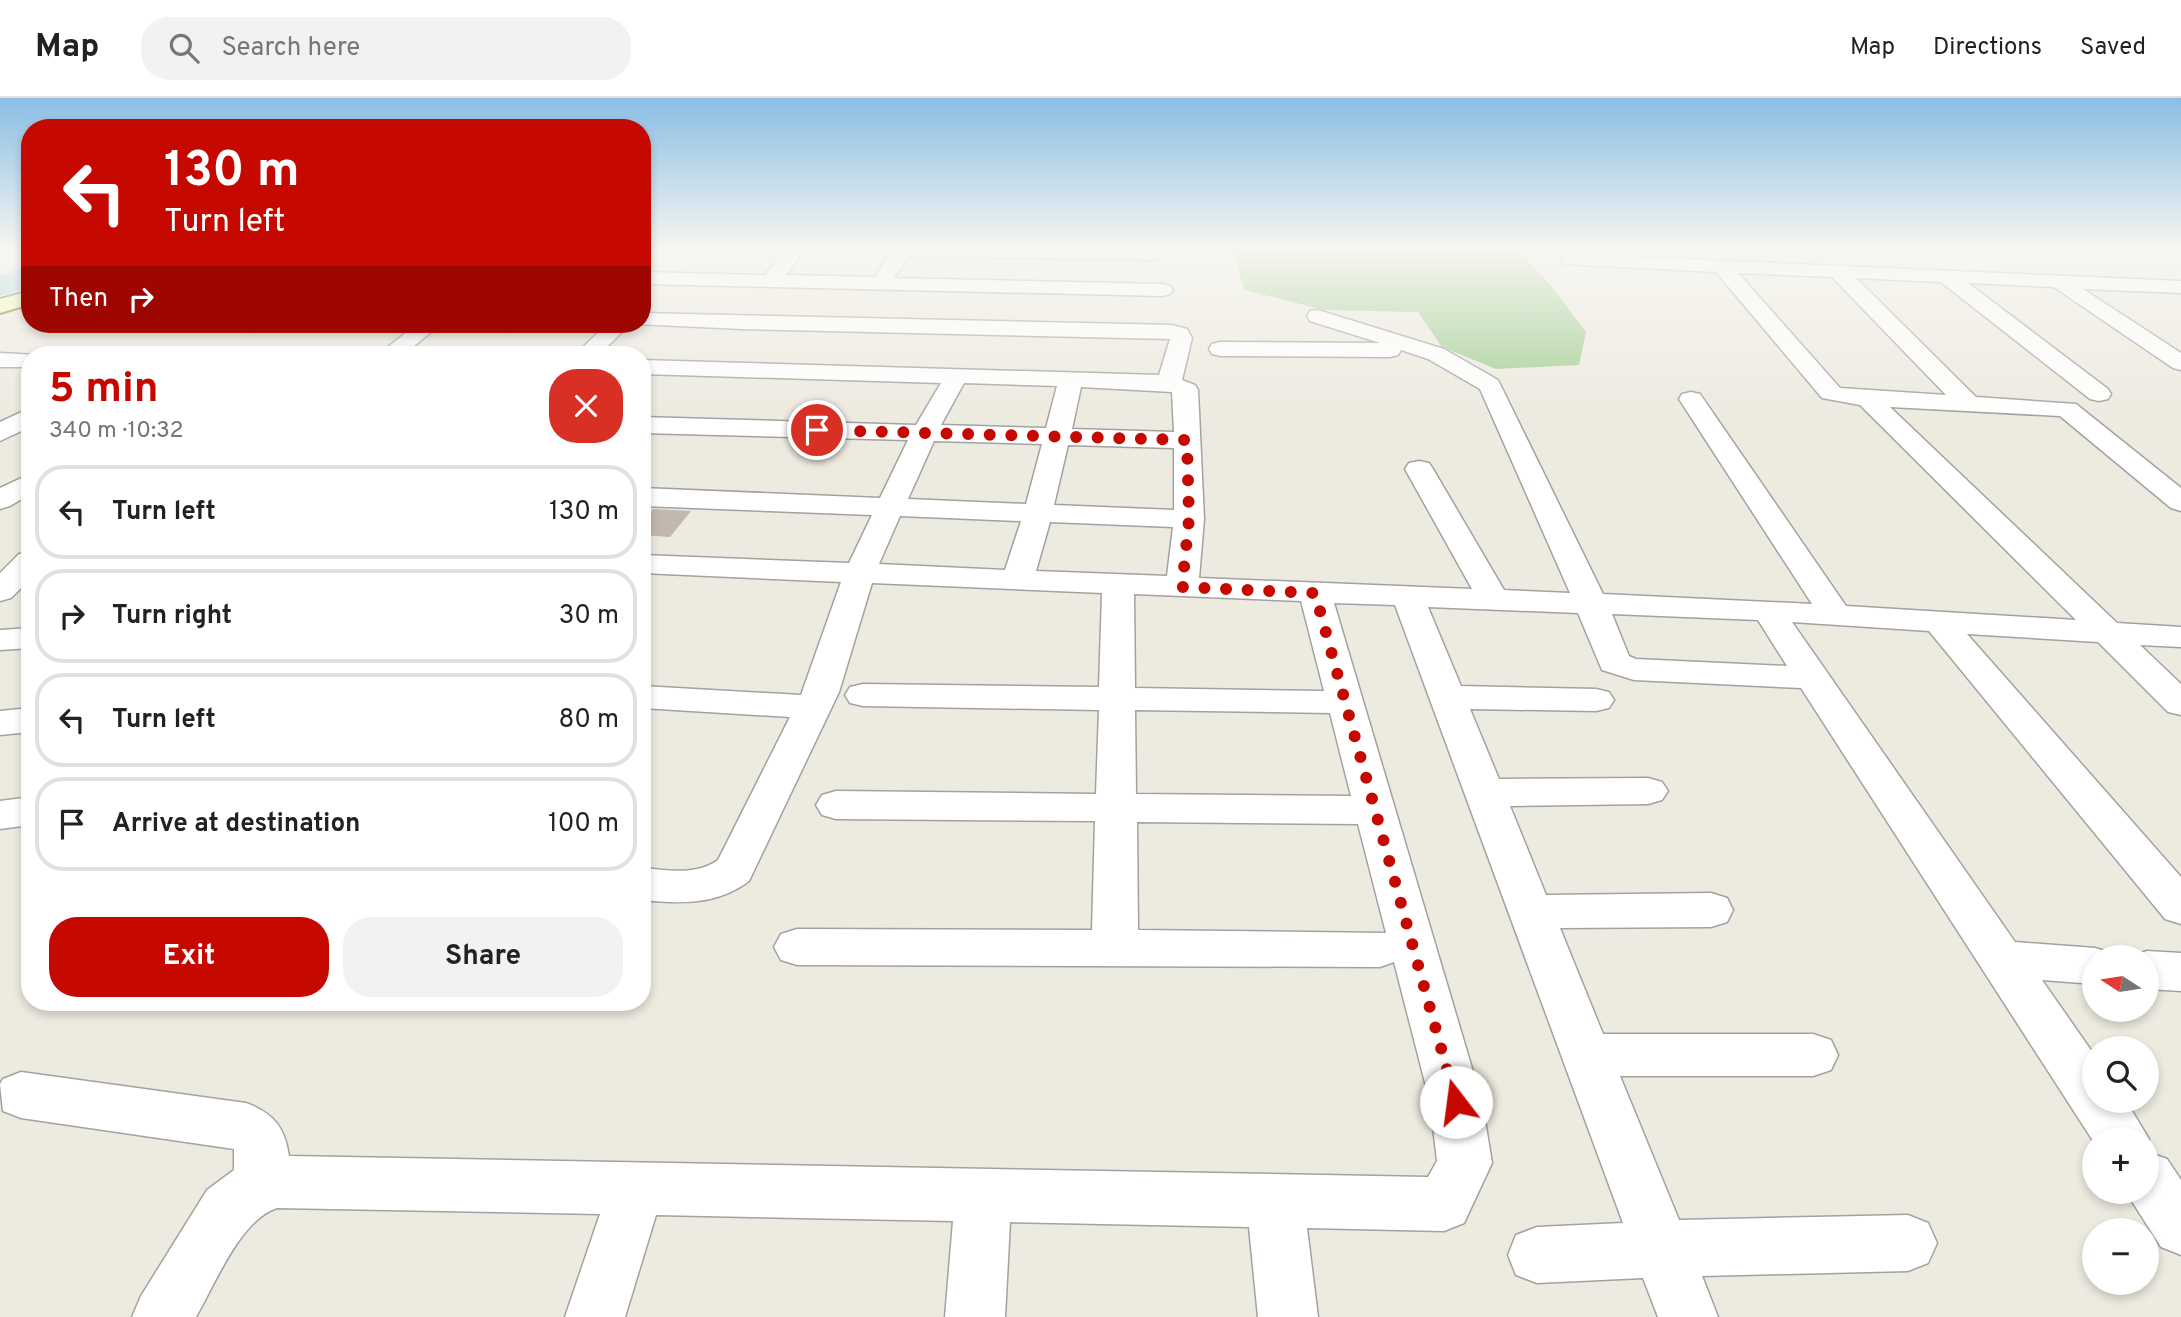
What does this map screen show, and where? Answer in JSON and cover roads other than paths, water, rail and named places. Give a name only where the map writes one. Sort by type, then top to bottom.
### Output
[{"type":"street","points":[[709,363],[756,306]]},
{"type":"street","points":[[651,884],[697,887],[721,881],[734,870],[814,706],[860,572],[924,433],[946,377],[958,328],[970,306]]},
{"type":"street","points":[[1017,580],[1038,513],[1056,436],[1075,330],[1082,306]]},
{"type":"street","points":[[1757,306],[1827,391],[1836,395],[1867,398],[2067,409],[2181,502]]},
{"type":"street","points":[[1881,306],[1968,402]]},
{"type":"street","points":[[1984,306],[2099,394]]},
{"type":"street","points":[[2095,306],[2181,363]]},
{"type":"street","points":[[1318,316],[1427,351],[1482,378],[1494,390],[1591,604],[1611,658],[1622,667],[1812,678]]},
{"type":"street","points":[[651,319],[1179,334],[1181,338],[1169,384]]},
{"type":"street","points":[[401,346],[418,333]]},
{"type":"street","points":[[596,346],[609,333]]},
{"type":"street","points":[[1220,349],[1427,351]]},
{"type":"street","points":[[0,360],[21,360]]},
{"type":"street","points":[[651,366],[709,363],[946,377],[1169,384],[1186,390],[1189,519],[1182,587]]},
{"type":"street","points":[[1691,398],[1836,615]]},
{"type":"street","points":[[1867,398],[2181,705]]},
{"type":"street","points":[[1,432],[21,409]]},
{"type":"street","points":[[653,425],[1187,440]]},
{"type":"street","points":[[1,432],[21,433]]},
{"type":"street","points":[[1419,469],[1494,600]]},
{"type":"street","points":[[0,500],[21,487]]},
{"type":"street","points":[[651,497],[1189,519]]},
{"type":"street","points":[[0,554],[21,553]]},
{"type":"street","points":[[651,564],[1768,611],[2181,637]]},
{"type":"street","points":[[0,591],[21,570]]},
{"type":"street","points":[[1115,947],[1118,584]]},
{"type":"street","points":[[162,1317],[227,1209],[248,1191],[277,1182],[1444,1205],[1465,1163],[1456,1102],[1315,593]]},
{"type":"street","points":[[1408,596],[1688,1317]]},
{"type":"street","points":[[1768,611],[2082,1080]]},
{"type":"street","points":[[1938,621],[2181,907]]},
{"type":"street","points":[[0,640],[21,639]]},
{"type":"street","points":[[863,695],[1345,702]]},
{"type":"street","points":[[1447,697],[1596,700]]},
{"type":"street","points":[[651,698],[814,706]]},
{"type":"street","points":[[0,723],[21,721]]},
{"type":"street","points":[[1485,793],[1648,791]]},
{"type":"street","points":[[836,805],[1375,810]]},
{"type":"street","points":[[0,815],[21,812]]},
{"type":"street","points":[[1531,912],[1711,910]]},
{"type":"street","points":[[797,947],[1380,948]]},
{"type":"street","points":[[2001,959],[2082,965]]},
{"type":"street","points":[[2160,971],[2181,972]]},
{"type":"street","points":[[1586,1055],[1813,1055]]},
{"type":"street","points":[[21,1095],[246,1127],[257,1134],[261,1145],[260,1188]]},
{"type":"street","points":[[595,1317],[636,1189]]},
{"type":"street","points":[[2159,1195],[2181,1228]]},
{"type":"street","points":[[975,1317],[983,1196]]},
{"type":"street","points":[[1275,1201],[1288,1317]]},
{"type":"street","points":[[1537,1255],[1908,1243]]}]
